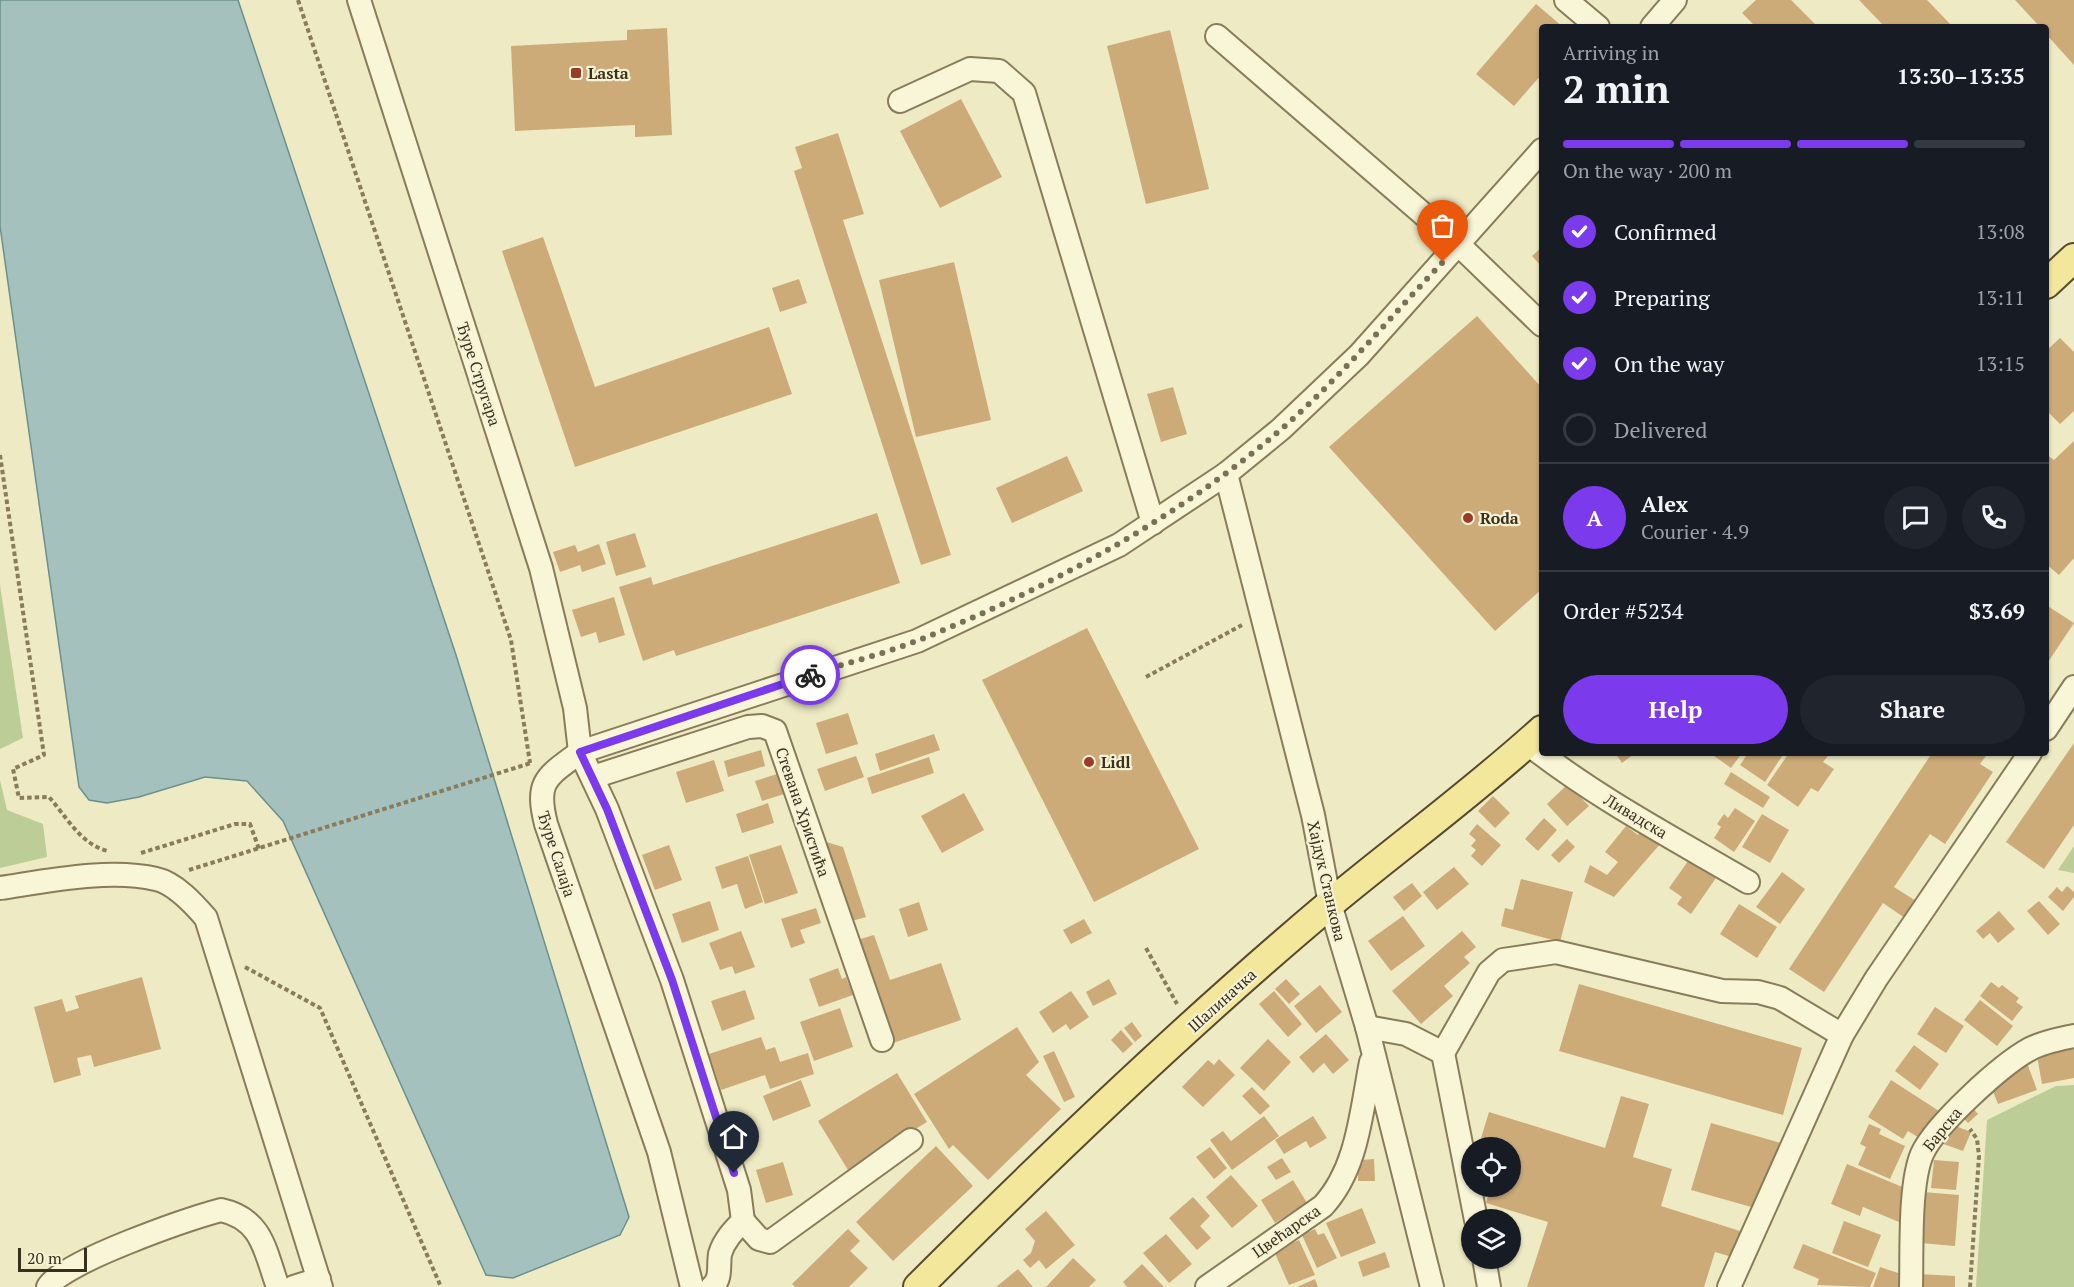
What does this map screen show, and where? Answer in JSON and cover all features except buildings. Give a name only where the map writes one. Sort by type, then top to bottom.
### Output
[{"type":"main road","points":[[2049,281],[2074,258]]},
{"type":"main road","name":"Шалиначка","points":[[918,1287],[1083,1125],[1190,1028],[1330,904],[1535,737]]},
{"type":"street","name":"Ђуре Стругара","points":[[359,0],[541,568],[575,708],[580,752]]},
{"type":"street","points":[[1566,0],[1594,24]]},
{"type":"street","points":[[1655,24],[1675,0]]},
{"type":"street","points":[[1217,36],[1459,245],[1539,322]]},
{"type":"street","points":[[900,101],[970,69],[999,71],[1024,93],[1153,523]]},
{"type":"street","name":"Ђуре Салаја","points":[[692,1287],[658,1152],[542,805],[544,786],[550,773],[580,752],[917,641],[1119,545],[1226,474],[1279,431],[1359,355],[1539,153]]},
{"type":"street","name":"Хајдук Станкова","points":[[1226,474],[1313,815],[1330,904],[1367,1027],[1432,1287]]},
{"type":"street","points":[[2049,724],[2074,687]]},
{"type":"street","name":"Стевана Христића","points":[[593,777],[748,727],[762,726],[775,731],[882,1040]]},
{"type":"street","points":[[580,752],[593,777],[672,980],[724,1139],[739,1191],[743,1221],[759,1239],[770,1242],[911,1140]]},
{"type":"street","name":"Ливадска","points":[[1548,756],[1553,764],[1628,812],[1748,882]]},
{"type":"street","points":[[1729,1287],[1826,1066],[1842,1035],[1876,979],[2028,756]]},
{"type":"street","points":[[0,888],[90,877],[158,879],[193,902],[206,918],[320,1283],[294,1287]]},
{"type":"street","points":[[1474,1209],[1443,1053],[1489,972],[1503,960],[1556,952],[1722,990],[1758,992],[1780,998],[1842,1035]]},
{"type":"street","points":[[1367,1027],[1406,1034],[1443,1053]]},
{"type":"street","name":"Барска","points":[[1911,1287],[1914,1202],[1922,1155],[1948,1118],[1974,1094],[2030,1050],[2074,1036]]},
{"type":"street","name":"Цвећарска","points":[[1207,1287],[1323,1206],[1333,1195],[1343,1178],[1356,1141],[1373,1055]]},
{"type":"street","points":[[48,1287],[71,1269],[135,1241],[220,1210],[235,1213],[259,1232],[278,1287]]},
{"type":"street","points":[[712,1287],[718,1282],[721,1252],[730,1233],[743,1221]]},
{"type":"street","points":[[1486,1269],[1489,1287]]},
{"type":"path","points":[[298,0],[511,640],[530,763]]},
{"type":"path","points":[[0,455],[44,755],[13,768],[19,798],[49,797],[75,830],[98,848],[110,851]]},
{"type":"path","points":[[1146,677],[1261,614]]},
{"type":"path","points":[[158,879],[273,846],[508,770]]},
{"type":"path","points":[[132,856],[235,824],[250,825],[258,849]]},
{"type":"path","points":[[1146,948],[1190,1028]]},
{"type":"path","points":[[218,953],[320,1008],[441,1287]]},
{"type":"path","points":[[1948,1118],[1973,1130],[1977,1139],[1978,1156],[1970,1287]]},
{"type":"green space","points":[[0,585],[23,738],[0,749]]},
{"type":"green space","points":[[0,780],[7,810],[43,824],[47,857],[0,868]]},
{"type":"green space","points":[[2074,846],[2074,873],[2058,870]]},
{"type":"green space","points":[[2074,1085],[2074,1287],[1976,1287],[1987,1120],[2056,1086]]},
{"type":"water","points":[[0,0],[238,0],[456,655],[629,1217],[620,1235],[513,1278],[486,1275],[283,821],[247,781],[205,777],[139,797],[107,803],[89,800],[79,787],[0,226]]},
{"type":"way so far","points":[[810,675],[917,641],[981,613],[1119,545],[1226,474],[1279,431],[1359,355],[1443,262]]},
{"type":"place","name":"Lasta","points":[[576,73]]},
{"type":"place","name":"Roda","points":[[1468,518]]},
{"type":"place","name":"Lidl","points":[[1089,762]]},
{"type":"route","points":[[734,1173],[672,980],[607,809],[580,752],[810,675]]}]
